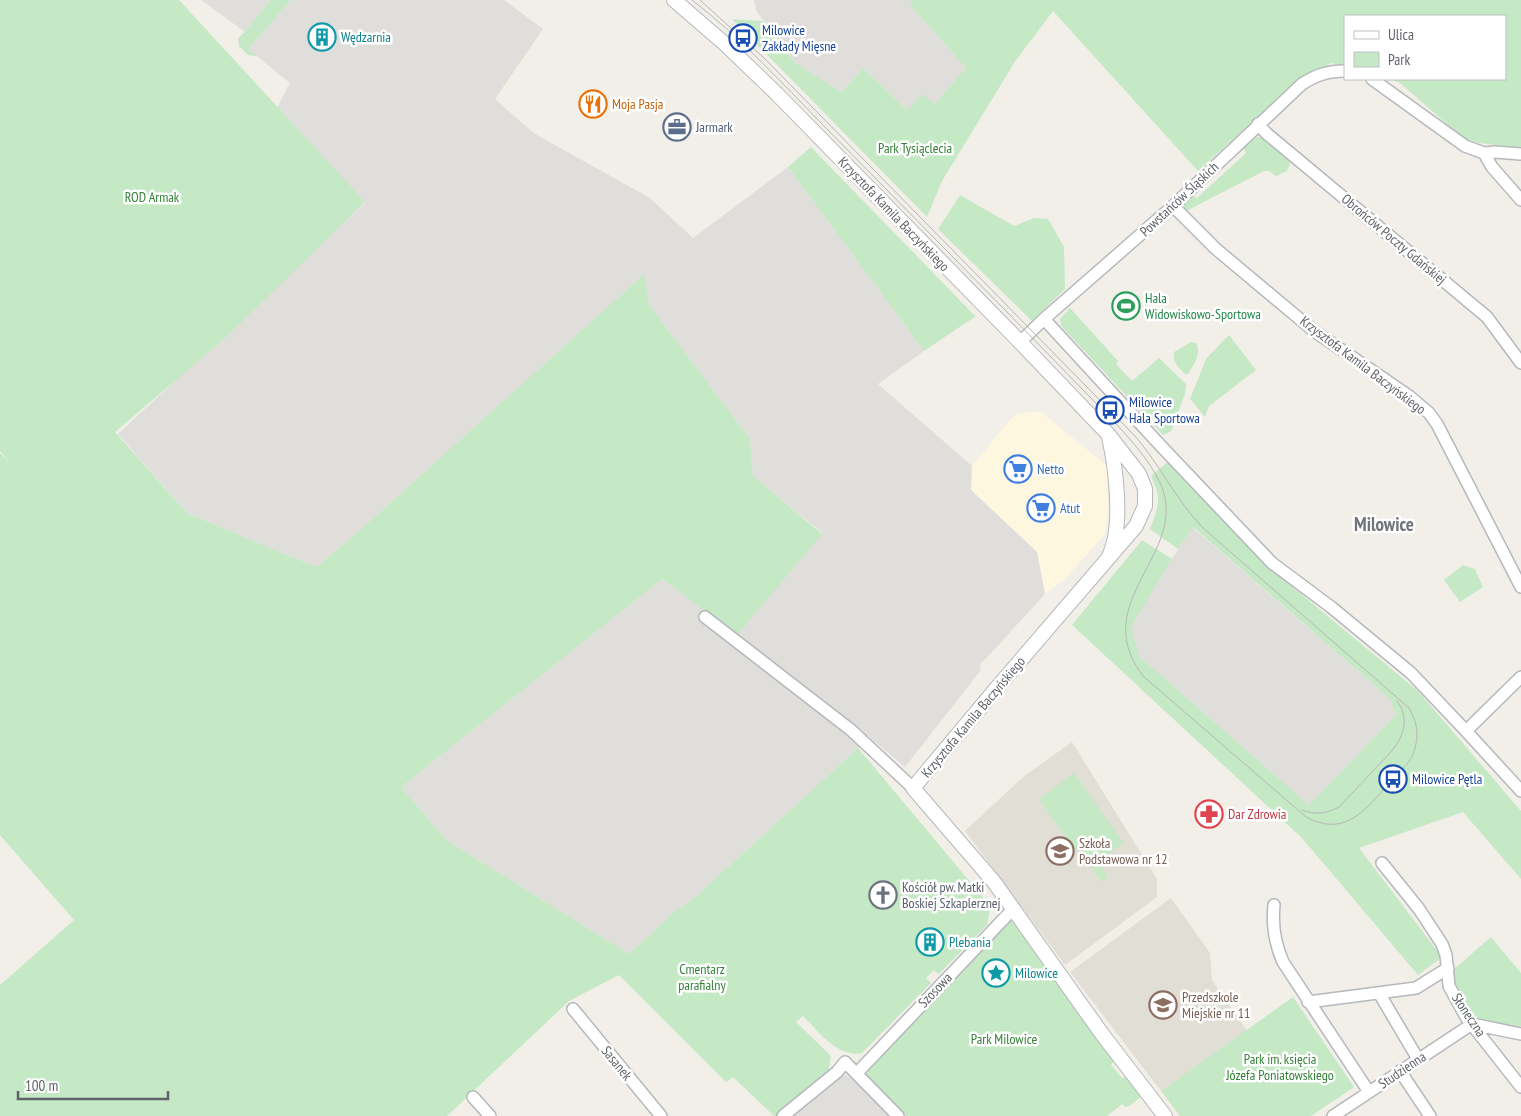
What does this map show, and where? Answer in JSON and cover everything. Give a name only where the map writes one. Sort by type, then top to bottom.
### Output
[{"type":"street","name":"Krzysztofa Kamila Baczyńskiego","points":[[674,0],[743,60],[1020,342],[1108,434],[1139,474],[1145,489],[1145,506],[1136,526],[913,788],[976,860],[1014,908],[1091,1018],[1165,1116]]},
{"type":"street","name":"Powstańców Śląskich","points":[[1020,342],[1173,206],[1302,84],[1315,76],[1327,72],[1344,70]]},
{"type":"street","points":[[1373,80],[1465,146],[1484,153],[1521,154]]},
{"type":"street","name":"Obrońców Poczty Gdańskiej","points":[[1258,124],[1266,133],[1487,317],[1521,363]]},
{"type":"street","points":[[1484,153],[1492,167],[1521,200]]},
{"type":"street","name":"Krzysztofa Kamila Baczyńskiego","points":[[1173,206],[1216,249],[1314,330],[1409,396],[1429,413],[1437,424],[1521,588]]},
{"type":"street","points":[[1044,319],[1272,563],[1331,607],[1411,673],[1521,791]]},
{"type":"street","name":"Krzysztofa Kamila Baczyńskiego","points":[[1108,434],[1114,458],[1117,522],[1114,544],[1108,558]]},
{"type":"street","points":[[705,617],[850,730],[913,788]]},
{"type":"street","points":[[1466,731],[1521,677]]},
{"type":"street","name":"Słoneczna","points":[[1382,863],[1419,909],[1442,944],[1448,968],[1449,986],[1472,1024],[1521,1087]]},
{"type":"street","points":[[1274,905],[1272,920],[1279,954],[1308,1002],[1369,1092]]},
{"type":"street","name":"Szosowa","points":[[856,1073],[1014,908]]},
{"type":"street","points":[[1308,1002],[1416,988],[1448,968]]},
{"type":"street","points":[[1379,993],[1418,1059]]},
{"type":"street","name":"Sasanek","points":[[573,1009],[661,1116]]},
{"type":"street","points":[[1472,1024],[1521,1034]]},
{"type":"street","name":"Studzienna","points":[[1333,1116],[1472,1024]]},
{"type":"street","points":[[784,1116],[837,1072],[845,1062],[898,1116]]},
{"type":"street","points":[[1400,1071],[1430,1116]]},
{"type":"street","points":[[473,1097],[490,1116]]},
{"type":"shaded area","points":[[201,0],[270,0],[245,32]]},
{"type":"shaded area","points":[[291,0],[504,0],[543,29],[495,99],[535,134],[650,198],[693,238],[788,167],[924,351],[878,384],[972,466],[971,490],[1037,552],[1045,594],[980,665],[981,670],[905,767],[868,736],[858,748],[692,900],[674,912],[629,954],[446,840],[401,787],[662,579],[737,634],[822,533],[753,476],[750,439],[649,305],[643,275],[359,531],[316,567],[187,513],[118,434],[365,203],[277,108],[290,83],[248,49]]},
{"type":"shaded area","points":[[754,0],[910,0],[911,6],[966,68],[934,104],[907,110],[863,68],[842,92],[795,63],[757,12]]},
{"type":"shaded area","points":[[1040,411],[1107,466],[1108,511],[1105,534],[1063,581],[1045,594],[1037,552],[971,490],[972,466],[1010,420],[1017,414]]},
{"type":"shaded area","points":[[1192,527],[1390,699],[1396,715],[1309,805],[1139,656],[1130,627]]},
{"type":"shaded area","name":"Szkoła Podstawowa nr 12","points":[[1072,742],[1157,879],[1157,897],[1065,965],[965,831],[1023,777]]},
{"type":"shaded area","name":"Przedszkole Miejskie nr 11","points":[[1171,898],[1210,953],[1212,980],[1247,1031],[1161,1091],[1070,972]]},
{"type":"shaded area","points":[[846,1075],[856,1082],[889,1116],[789,1116],[836,1076]]},
{"type":"green space","points":[[0,0],[179,0],[365,202],[223,340],[115,432],[187,513],[316,567],[359,531],[644,274],[649,305],[750,439],[753,476],[822,534],[737,635],[662,579],[401,787],[446,840],[629,954],[674,912],[692,900],[858,748],[987,902],[990,908],[987,925],[939,974],[934,970],[926,978],[931,983],[862,1053],[853,1054],[837,1048],[822,1036],[803,1016],[796,1022],[831,1056],[828,1074],[780,1116],[774,1116],[733,1077],[726,1082],[619,975],[569,1001],[447,1116],[0,1116],[0,985],[74,920],[0,835],[0,453],[9,461],[0,451]]},
{"type":"green space","points":[[270,0],[291,0],[248,49],[257,56],[248,55],[239,46],[238,38]]},
{"type":"green space","name":"Park Tysiąclecia","points":[[910,0],[1521,0],[1521,148],[1479,143],[1463,138],[1400,83],[1392,80],[1506,80],[1506,15],[1344,15],[1344,66],[1332,63],[1298,80],[1198,171],[1053,11],[1016,60],[942,181],[927,217],[732,19],[763,21],[795,63],[842,92],[863,68],[907,110],[923,94],[934,104],[966,68],[911,6]]},
{"type":"green space","points":[[1258,137],[1282,150],[1290,163],[1287,171],[1276,176],[1269,171],[1264,171],[1188,210],[1184,210],[1183,200],[1189,194],[1197,198],[1246,153],[1241,143]]},
{"type":"green space","points":[[811,147],[976,316],[924,351],[788,167]]},
{"type":"green space","points":[[960,195],[1014,226],[1034,218],[1048,219],[1064,247],[1065,289],[1032,321],[938,229]]},
{"type":"green space","points":[[1070,308],[1118,361],[1116,364],[1132,381],[1159,358],[1186,384],[1185,394],[1171,431],[1163,435],[1062,327],[1060,319]]},
{"type":"green space","points":[[1229,335],[1256,370],[1209,406],[1205,417],[1190,399],[1206,359]]},
{"type":"green space","points":[[1191,342],[1196,343],[1198,351],[1188,374],[1185,374],[1175,362],[1174,352]]},
{"type":"green space","points":[[1168,462],[1272,570],[1418,691],[1521,811],[1521,879],[1463,812],[1359,848],[1442,957],[1418,975],[1302,838],[1072,625],[1142,540],[1172,559],[1131,627],[1139,656],[1309,805],[1396,715],[1390,699],[1193,527],[1178,549],[1150,529],[1158,502],[1157,491],[1151,476]]},
{"type":"green space","points":[[1463,565],[1475,569],[1483,587],[1460,602],[1444,580]]},
{"type":"green space","points":[[1074,773],[1124,843],[1097,862],[1108,877],[1102,882],[1079,849],[1075,851],[1039,799]]},
{"type":"green space","name":"Park Milowice","points":[[1013,918],[1115,1059],[1111,1065],[1122,1078],[1129,1076],[1142,1094],[1141,1097],[1129,1106],[1126,1107],[1122,1104],[1107,1116],[901,1116],[866,1076],[866,1071],[1003,923]]},
{"type":"green space","points":[[1491,937],[1521,973],[1521,1026],[1471,1019],[1454,985],[1453,970]]},
{"type":"green space","name":"Park im. księcia Józefa Poniatowskiego","points":[[1293,997],[1354,1087],[1311,1116],[1180,1116],[1161,1091]]},
{"type":"tram line","points":[[692,0],[727,29],[776,76],[1109,416],[1147,461],[1161,485],[1166,510],[1162,533],[1131,601],[1126,624],[1129,649],[1143,676],[1306,817],[1330,824],[1350,820],[1359,814],[1376,798],[1412,757],[1416,745],[1417,732],[1415,720],[1409,708],[1203,528],[1184,506],[1135,436],[765,59],[700,0]]},
{"type":"tram line","points":[[1302,810],[1320,813],[1339,807],[1389,754],[1398,742],[1404,729],[1404,715],[1397,701]]},
{"type":"place","name":"Wędzarnia","points":[[322,37]]},
{"type":"place","name":"Milowice Zakłady Mięsne","points":[[743,38]]},
{"type":"place","name":"Moja Pasja","points":[[593,104]]},
{"type":"place","name":"Jarmark","points":[[677,127]]},
{"type":"place","name":"Hala Widowiskowo-Sportowa","points":[[1126,306]]},
{"type":"place","name":"Milowice Hala Sportowa","points":[[1110,410]]},
{"type":"place","name":"Netto","points":[[1018,469]]},
{"type":"place","name":"Atut","points":[[1041,508]]},
{"type":"place","name":"Milowice Pętla","points":[[1393,779]]},
{"type":"place","name":"Dar Zdrowia","points":[[1209,814]]},
{"type":"place","name":"Szkoła Podstawowa nr 12","points":[[1060,851]]},
{"type":"place","name":"Kościół pw. Matki Boskiej Szkaplerznej","points":[[883,895]]},
{"type":"place","name":"Plebania","points":[[930,942]]},
{"type":"place","name":"Milowice","points":[[996,973]]},
{"type":"place","name":"Przedszkole Miejskie nr 11","points":[[1163,1005]]},
{"type":"district","name":"Milowice","points":[[1384,524]]},
{"type":"park label","name":"ROD Armak","points":[[152,197]]},
{"type":"park label","name":"Cmentarz parafialny","points":[[702,978]]}]
